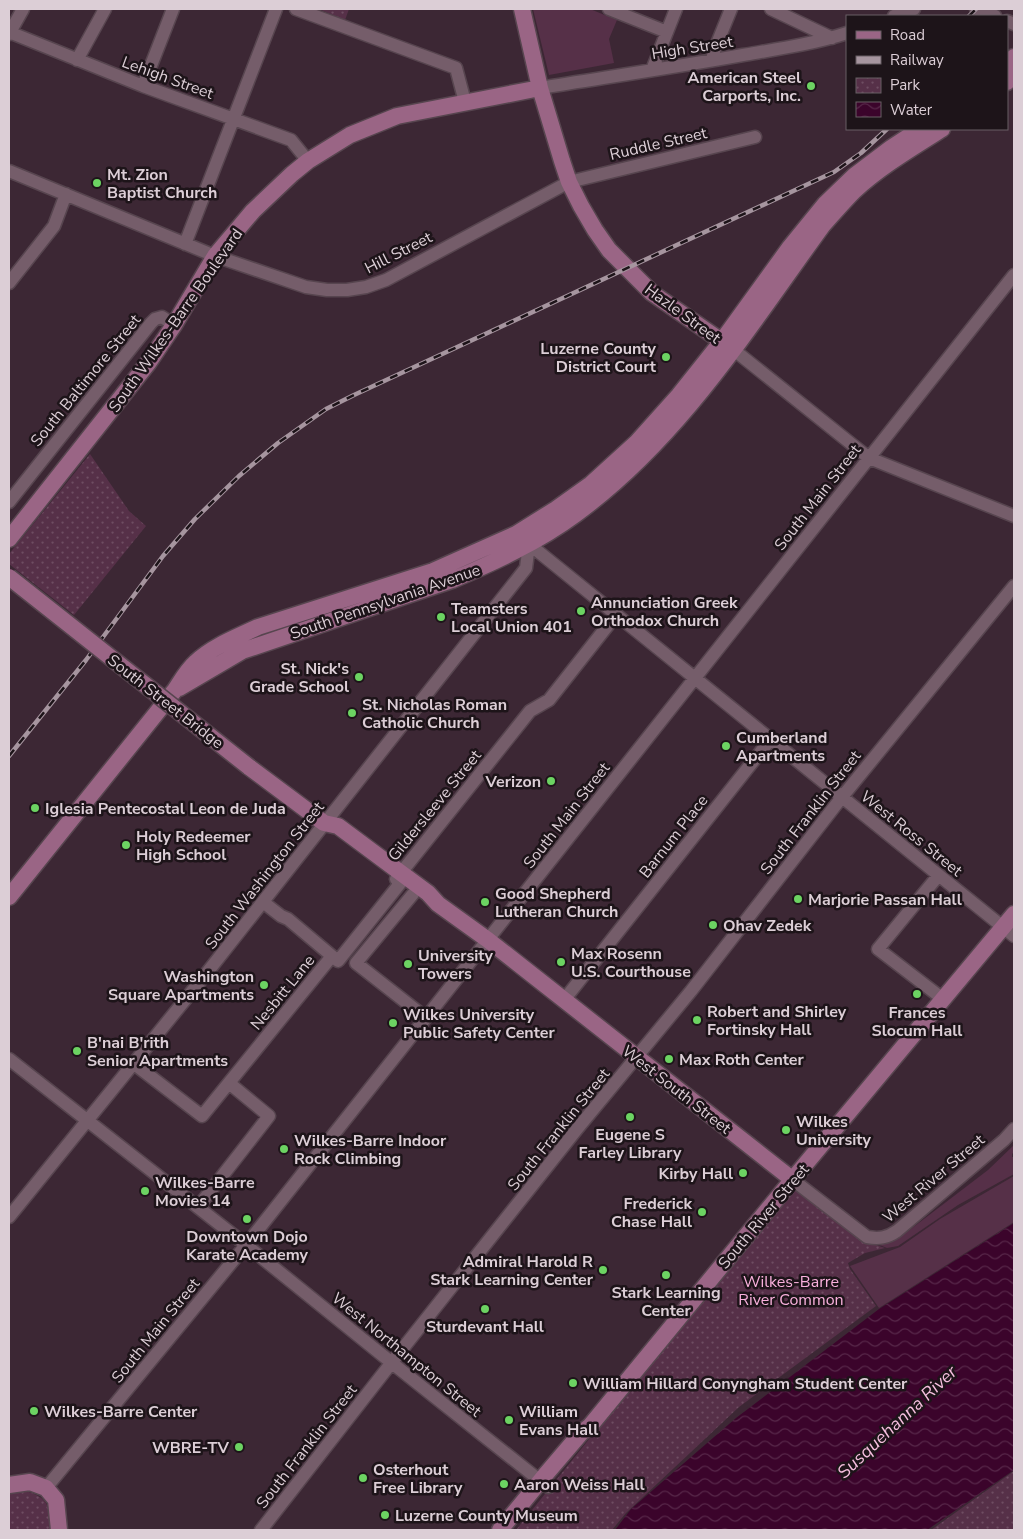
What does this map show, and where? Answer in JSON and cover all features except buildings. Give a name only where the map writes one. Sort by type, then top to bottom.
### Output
[{"type":"main road","name":"Hazle Street","points":[[522,9],[540,88],[569,182],[595,230],[609,250],[652,293],[728,345]]},
{"type":"main road","name":"South Wilkes-Barre Boulevard","points":[[9,540],[119,401],[174,325],[215,256],[259,204],[308,160],[350,135],[397,116],[540,88]]},
{"type":"main road","points":[[728,345],[790,247],[825,204],[854,176],[918,130]]},
{"type":"main road","points":[[728,345],[838,207],[855,190],[888,164],[940,130]]},
{"type":"main road","name":"South Pennsylvania Avenue","points":[[9,897],[175,690],[242,651],[452,580],[485,566],[523,539],[575,515],[614,484],[663,437],[728,345]]},
{"type":"main road","name":"South Street Bridge","points":[[9,577],[249,767],[324,823],[329,833],[400,878]]},
{"type":"main road","points":[[400,878],[413,894],[422,900],[438,904]]},
{"type":"main road","points":[[400,878],[428,893],[438,904]]},
{"type":"main road","name":"West South Street","points":[[438,904],[488,940],[793,1180]]},
{"type":"main road","name":"South River Street","points":[[513,1530],[581,1434],[590,1426],[943,1000],[1009,932],[1014,914]]},
{"type":"main road","points":[[9,1484],[30,1482],[46,1488],[56,1500],[59,1530]]},
{"type":"main road","name":"South River Street","points":[[500,1530],[544,1484]]},
{"type":"street","points":[[9,33],[22,9]]},
{"type":"street","points":[[77,60],[105,9]]},
{"type":"street","points":[[143,86],[173,9]]},
{"type":"street","points":[[184,244],[276,9]]},
{"type":"street","points":[[296,9],[456,68],[465,102]]},
{"type":"street","points":[[609,9],[667,32]]},
{"type":"street","points":[[652,70],[676,9]]},
{"type":"street","points":[[712,60],[731,9]]},
{"type":"street","points":[[771,9],[832,38]]},
{"type":"street","points":[[897,15],[914,9]]},
{"type":"street","points":[[976,9],[992,15]]},
{"type":"street","name":"Lehigh Street","points":[[9,33],[143,86],[291,140],[308,160]]},
{"type":"street","name":"High Street","points":[[540,88],[712,60],[832,38],[846,33]]},
{"type":"street","name":"Ruddle Street","points":[[569,182],[755,137]]},
{"type":"street","name":"Hill Street","points":[[9,171],[215,256],[306,287],[327,290],[347,290],[366,287],[386,280],[569,182]]},
{"type":"street","points":[[9,283],[54,226],[66,194]]},
{"type":"street","name":"South Main Street","points":[[46,1488],[246,1245],[1014,275]]},
{"type":"street","name":"South Baltimore Street","points":[[9,502],[151,323],[155,319],[162,317],[174,325]]},
{"type":"street","name":"Hazle Street","points":[[728,345],[869,458],[1014,516]]},
{"type":"street","name":"West Ross Street","points":[[523,539],[1009,932]]},
{"type":"street","name":"South Washington Street","points":[[9,1218],[263,902],[526,568],[523,539]]},
{"type":"street","name":"South Franklin Street","points":[[260,1530],[696,984],[842,797],[1014,586]]},
{"type":"street","name":"Gildersleeve Street","points":[[400,878],[530,711],[549,700],[616,615]]},
{"type":"street","name":"Barnum Place","points":[[564,1000],[770,740]]},
{"type":"street","points":[[938,876],[878,949],[943,1000]]},
{"type":"street","name":"Nesbitt Lane","points":[[133,1063],[202,1116],[332,956],[338,961],[400,878]]},
{"type":"street","points":[[413,894],[356,963],[426,1018]]},
{"type":"street","points":[[263,902],[288,919],[332,956]]},
{"type":"street","name":"West Northampton Street","points":[[9,1059],[246,1245],[544,1484]]},
{"type":"street","points":[[198,1207],[269,1116],[230,1083]]},
{"type":"street","name":"West River Street","points":[[867,1237],[879,1239],[897,1232],[1004,1140],[1014,1129]]},
{"type":"street","name":"West South Street","points":[[793,1180],[867,1237]]},
{"type":"green space","points":[[321,9],[349,9],[345,20]]},
{"type":"green space","points":[[533,9],[590,9],[617,20],[609,39],[614,63],[549,75]]},
{"type":"green space","points":[[90,454],[129,511],[146,526],[74,615],[9,564],[9,554]]},
{"type":"green space","points":[[1014,1145],[1012,1157],[1014,1157],[1014,1174],[958,1205],[898,1246],[887,1248],[877,1244],[888,1243],[899,1238],[988,1170]]},
{"type":"green space","points":[[1014,1176],[1014,1222],[879,1308],[850,1266],[900,1247],[940,1219]]},
{"type":"green space","name":"Wilkes-Barre River Common","points":[[793,1191],[799,1191],[870,1243],[885,1248],[865,1253],[848,1263],[850,1269],[876,1306],[739,1407],[626,1513],[612,1530],[516,1530],[701,1300]]},
{"type":"green space","points":[[1014,1471],[1014,1530],[931,1530]]},
{"type":"green space","points":[[26,1491],[40,1497],[47,1504],[51,1530],[9,1530],[9,1493]]},
{"type":"water","name":"Susquehanna River","points":[[1014,1223],[1014,1470],[927,1530],[615,1530],[631,1509],[736,1418],[879,1309]]},
{"type":"railway","points":[[970,15],[976,9]]},
{"type":"railway","points":[[9,756],[86,660],[163,556],[195,519],[239,476],[278,443],[326,409],[354,395],[834,172],[861,153],[886,130]]},
{"type":"place","name":"American Steel Carports, Inc.","points":[[811,86]]},
{"type":"place","name":"Mt. Zion Baptist Church","points":[[97,183]]},
{"type":"place","name":"Luzerne County District Court","points":[[666,357]]},
{"type":"place","name":"Annunciation Greek Orthodox Church","points":[[581,611]]},
{"type":"place","name":"Teamsters Local Union 401","points":[[441,617]]},
{"type":"place","name":"St. Nick's Grade School","points":[[359,677]]},
{"type":"place","name":"St. Nicholas Roman Catholic Church","points":[[352,713]]},
{"type":"place","name":"Cumberland Apartments","points":[[726,746]]},
{"type":"place","name":"Verizon","points":[[551,781]]},
{"type":"place","name":"Iglesia Pentecostal Leon de Juda","points":[[35,808]]},
{"type":"place","name":"Holy Redeemer High School","points":[[126,845]]},
{"type":"place","name":"Marjorie Passan Hall","points":[[798,899]]},
{"type":"place","name":"Good Shepherd Lutheran Church","points":[[485,902]]},
{"type":"place","name":"Ohav Zedek","points":[[713,925]]},
{"type":"place","name":"Max Rosenn U.S. Courthouse","points":[[561,962]]},
{"type":"place","name":"University Towers","points":[[408,964]]},
{"type":"place","name":"Washington Square Apartments","points":[[264,985]]},
{"type":"place","name":"Frances Slocum Hall","points":[[917,994]]},
{"type":"place","name":"Robert and Shirley Fortinsky Hall","points":[[697,1020]]},
{"type":"place","name":"Wilkes University Public Safety Center","points":[[393,1023]]},
{"type":"place","name":"B'nai B'rith Senior Apartments","points":[[77,1051]]},
{"type":"place","name":"Max Roth Center","points":[[669,1059]]},
{"type":"place","name":"Eugene S Farley Library","points":[[630,1117]]},
{"type":"place","name":"Wilkes University","points":[[786,1130]]},
{"type":"place","name":"Wilkes-Barre Indoor Rock Climbing","points":[[284,1149]]},
{"type":"place","name":"Kirby Hall","points":[[743,1173]]},
{"type":"place","name":"Wilkes-Barre Movies 14","points":[[145,1191]]},
{"type":"place","name":"Frederick Chase Hall","points":[[702,1212]]},
{"type":"place","name":"Downtown Dojo Karate Academy","points":[[247,1219]]},
{"type":"place","name":"Admiral Harold R Stark Learning Center","points":[[603,1270]]},
{"type":"place","name":"Stark Learning Center","points":[[666,1275]]},
{"type":"place","name":"Sturdevant Hall","points":[[485,1309]]},
{"type":"place","name":"William Hillard Conyngham Student Center","points":[[573,1383]]},
{"type":"place","name":"Wilkes-Barre Center","points":[[34,1411]]},
{"type":"place","name":"William Evans Hall","points":[[509,1420]]},
{"type":"place","name":"WBRE-TV","points":[[239,1447]]},
{"type":"place","name":"Osterhout Free Library","points":[[363,1478]]},
{"type":"place","name":"Aaron Weiss Hall","points":[[504,1484]]},
{"type":"place","name":"Luzerne County Museum","points":[[385,1515]]}]
